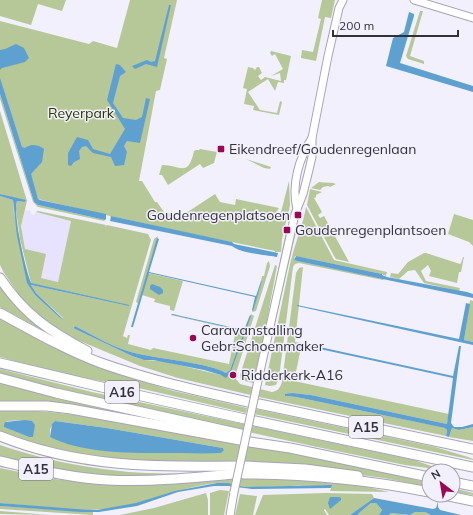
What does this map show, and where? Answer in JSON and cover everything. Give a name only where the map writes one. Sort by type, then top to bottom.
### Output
[{"type":"highway","points":[[0,278],[20,304],[58,336],[121,369]]},
{"type":"highway","points":[[0,314],[62,346],[100,362],[160,381],[248,402]]},
{"type":"highway","name":"A16","points":[[0,363],[125,393],[245,418]]},
{"type":"highway","name":"A16","points":[[0,378],[56,393],[241,437],[71,408],[47,406],[0,406]]},
{"type":"highway","name":"A15","points":[[258,404],[473,449]]},
{"type":"highway","points":[[255,421],[473,467]]},
{"type":"highway","name":"A15","points":[[0,436],[37,450],[102,463],[147,467],[233,470],[156,480],[106,480],[50,472],[0,461]]},
{"type":"highway","points":[[251,439],[421,475]]},
{"type":"highway","points":[[245,470],[400,486],[421,490]]},
{"type":"highway","points":[[461,484],[473,486]]},
{"type":"highway","points":[[461,499],[473,501]]},
{"type":"street","points":[[230,515],[259,376],[297,208],[305,187],[310,167],[312,138],[328,56],[339,4],[343,0]]},
{"type":"street","points":[[414,0],[473,18]]},
{"type":"street","points":[[297,208],[294,195],[300,163],[312,138]]},
{"type":"street","points":[[300,163],[306,164],[310,167]]},
{"type":"street","points":[[296,183],[305,187]]},
{"type":"shaded area","points":[[25,210],[31,211],[31,214],[34,215],[36,212],[71,220],[58,282],[41,278],[25,249],[21,226]]},
{"type":"green space","points":[[0,0],[66,0],[62,11],[38,4],[31,25],[0,16]]},
{"type":"green space","name":"Reyerpark","points":[[130,0],[177,0],[164,58],[167,59],[160,90],[156,91],[139,181],[142,181],[155,202],[157,202],[166,215],[172,211],[177,219],[215,194],[220,202],[235,205],[236,199],[279,208],[274,215],[266,215],[276,217],[281,212],[289,181],[290,205],[282,239],[281,252],[275,252],[110,217],[38,199],[0,90],[0,21],[89,44],[93,41],[117,48]]},
{"type":"green space","points":[[322,0],[335,0],[331,18],[325,17],[316,61],[301,58],[302,50],[313,52],[321,19],[318,18]]},
{"type":"green space","points":[[420,11],[423,11],[410,56],[424,61],[424,64],[408,59],[406,56]]},
{"type":"green space","points":[[271,51],[291,56],[286,80],[284,80],[284,83],[278,82],[275,91],[268,79],[248,92],[260,110],[277,113],[280,101],[282,102],[279,115],[253,110],[254,106],[244,104],[247,89],[243,88],[248,67],[255,70],[259,67],[262,73],[258,76],[261,80],[265,77],[281,81],[280,73],[271,76],[283,69],[275,54],[272,56],[270,53]]},
{"type":"green space","points":[[0,94],[34,202],[38,205],[105,220],[104,221],[38,207],[33,202],[0,99]]},
{"type":"green space","points":[[0,111],[27,201],[21,226],[25,249],[46,254],[41,278],[58,282],[71,221],[36,212],[38,211],[106,225],[105,227],[107,225],[148,234],[151,240],[123,336],[127,338],[128,335],[130,335],[128,344],[151,350],[153,348],[229,364],[236,330],[171,314],[244,331],[230,370],[226,373],[216,368],[131,352],[106,342],[75,326],[73,328],[132,356],[144,360],[162,361],[221,375],[228,375],[231,372],[251,314],[254,316],[236,373],[236,379],[240,384],[274,392],[278,389],[282,382],[296,273],[299,268],[303,267],[295,342],[302,343],[294,381],[449,414],[447,424],[311,395],[293,393],[285,396],[446,428],[446,436],[259,397],[178,378],[140,366],[75,339],[48,323],[21,298],[0,265],[0,196],[13,200],[14,213],[30,287],[35,295],[59,317],[64,319],[36,293],[31,285],[129,306],[31,283],[20,239],[16,209],[17,201],[26,201],[0,194]]},
{"type":"green space","points":[[200,149],[217,152],[214,163],[203,168],[200,164],[168,185],[162,175],[159,175],[162,165],[183,168],[186,167],[192,159],[194,151]]},
{"type":"green space","points":[[246,159],[271,167],[270,169],[264,168]]},
{"type":"green space","points":[[319,182],[336,184],[330,187],[323,187],[320,190],[311,188]]},
{"type":"green space","points":[[310,189],[322,192],[314,198],[322,212],[318,215],[320,218],[324,216],[349,262],[336,259],[334,256],[307,205]]},
{"type":"green space","points":[[306,207],[334,260],[387,272],[386,276],[295,256],[294,260],[297,261],[384,279],[299,263],[295,264],[293,267],[279,378],[276,385],[265,385],[291,261]]},
{"type":"green space","points":[[454,214],[473,220],[473,246],[469,242],[448,234]]},
{"type":"green space","points":[[286,232],[286,240],[257,370],[259,357],[253,383],[241,380],[240,375],[275,265],[277,266],[262,347]]},
{"type":"green space","points":[[294,232],[296,232],[263,371]]},
{"type":"green space","points":[[158,236],[138,303],[136,302],[154,239]]},
{"type":"green space","points":[[424,253],[460,264],[464,257],[457,283],[429,276],[431,271],[428,265],[421,271],[426,281],[460,288],[459,291],[424,283],[415,270],[408,271],[399,279],[390,277],[391,273],[398,274],[408,262]]},
{"type":"green space","points":[[269,261],[270,266],[256,311],[252,312],[262,281],[262,276],[264,276],[267,263]]},
{"type":"green space","points":[[148,273],[183,281],[174,311],[170,310],[170,306],[154,302],[155,299],[142,295]]},
{"type":"green space","points":[[0,284],[45,330],[44,331],[0,307]]},
{"type":"green space","points":[[470,300],[473,301],[473,342],[464,340]]},
{"type":"green space","points":[[0,318],[90,363],[170,390],[247,408],[246,413],[143,389],[53,372],[0,357]]},
{"type":"green space","points":[[0,369],[92,392],[423,463],[421,463],[421,467],[405,465],[317,447],[79,395],[0,375]]},
{"type":"green space","points":[[0,383],[94,406],[181,425],[0,403]]},
{"type":"green space","points":[[250,408],[435,447],[468,457],[473,460],[249,413]]},
{"type":"green space","points":[[0,410],[23,410],[70,414],[140,425],[399,476],[421,481],[421,485],[384,478],[316,469],[167,466],[64,453],[0,432]],"holes":[[[24,420],[29,437],[5,427],[4,425],[7,421]],[[55,421],[107,428],[223,448],[224,450],[83,447],[50,437],[50,429]]]},
{"type":"green space","points":[[473,427],[473,441],[449,437],[452,428],[459,430]]},
{"type":"green space","points":[[0,445],[44,458],[89,467],[137,473],[190,474],[128,477],[94,475],[0,458]]},
{"type":"green space","points":[[0,468],[54,479],[94,483],[160,485],[244,478],[303,479],[358,485],[389,492],[330,491],[332,486],[244,487],[218,483],[192,487],[128,506],[86,510],[0,503]]},
{"type":"green space","points":[[220,490],[229,491],[224,515],[210,515],[210,493]]},
{"type":"green space","points":[[461,490],[473,493],[473,495],[461,493]]},
{"type":"green space","points":[[206,493],[208,500],[208,515],[120,515],[154,508]]},
{"type":"green space","points":[[325,493],[372,494],[374,498],[350,515],[329,515],[325,509],[324,510],[327,515],[255,515],[263,495]]},
{"type":"green space","points":[[240,494],[257,496],[253,515],[235,515]]},
{"type":"green space","points":[[371,503],[376,503],[382,510],[379,515],[358,515],[359,513]]},
{"type":"green space","points":[[0,506],[93,512],[93,515],[0,509]]},
{"type":"green space","points":[[0,511],[50,515],[0,514]]},
{"type":"green space","points":[[415,512],[425,512],[431,515],[410,515]]},
{"type":"green space","points":[[391,513],[410,515],[389,515]]},
{"type":"water","points":[[169,5],[171,5],[157,67],[146,64],[135,69],[132,66],[147,60],[151,62],[155,61]]},
{"type":"water","points":[[409,12],[414,14],[414,16],[400,63],[473,86],[473,92],[386,66],[393,38],[404,32]]},
{"type":"water","points":[[16,44],[24,48],[29,58],[25,62],[2,68],[0,70],[0,50]]},
{"type":"water","points":[[116,64],[120,65],[126,72],[120,76],[113,103],[123,118],[136,120],[142,117],[146,98],[150,99],[140,143],[127,141],[124,146],[127,152],[124,165],[115,166],[111,157],[93,153],[86,146],[82,147],[79,151],[80,159],[74,162],[71,166],[68,165],[68,153],[77,137],[88,140],[93,149],[110,154],[125,129],[107,100]]},
{"type":"water","points":[[0,78],[22,147],[25,148],[30,145],[35,145],[44,149],[42,162],[31,174],[38,199],[106,214],[105,220],[38,205],[34,202],[0,94]]},
{"type":"water","points":[[0,194],[26,200],[25,202],[17,201],[16,208],[18,230],[31,283],[129,306],[31,285],[36,293],[64,320],[59,317],[35,295],[27,283],[17,236],[13,200],[0,196]]},
{"type":"water","points":[[111,216],[278,253],[277,257],[247,252],[232,246],[110,221]]},
{"type":"water","points":[[157,238],[159,239],[149,272],[256,296],[262,281],[253,311],[255,297],[149,273],[133,327],[131,327]]},
{"type":"water","points":[[296,256],[382,274],[387,277],[467,292],[473,294],[473,298],[297,261],[294,260]]},
{"type":"water","points":[[152,284],[160,287],[163,290],[163,293],[159,295],[150,289]]},
{"type":"water","points":[[466,303],[470,304],[464,340],[473,342],[473,345],[297,306],[459,339]]},
{"type":"water","points":[[172,314],[244,330],[250,315],[251,316],[231,372],[226,378],[204,370],[153,360],[144,360],[132,356],[73,328],[75,326],[106,342],[131,352],[216,368],[226,373],[230,370],[244,331]]},
{"type":"water","points":[[306,344],[453,376],[459,346],[461,346],[451,423],[454,427],[462,427],[473,424],[473,427],[459,430],[452,428],[449,437],[446,436],[447,430],[445,428],[285,396],[285,394],[293,393],[311,395],[447,424],[453,378],[306,346]]},
{"type":"water","points":[[24,420],[32,421],[35,425],[33,437],[29,437],[4,427],[5,422]]},
{"type":"water","points":[[55,421],[107,428],[223,448],[224,450],[221,453],[134,453],[90,449],[50,437],[52,424]]},
{"type":"water","points":[[217,483],[228,483],[244,487],[332,486],[331,488],[252,489],[214,486],[178,492],[137,506],[99,512],[0,506],[0,503],[97,510],[136,503],[175,491]]},
{"type":"water","points":[[330,497],[339,497],[341,500],[330,509],[328,503]]},
{"type":"water","points":[[374,498],[433,509],[436,508],[438,503],[440,510],[461,515],[431,515],[425,512],[415,512],[410,515],[391,513],[389,515],[379,515],[382,510],[376,503],[371,503],[358,515],[350,515]]},
{"type":"place","name":"Eikendreef/Goudenregenlaan","points":[[221,149]]},
{"type":"place","name":"Goudenregenplatsoen","points":[[298,215]]},
{"type":"place","name":"Goudenregenplantsoen","points":[[287,230]]},
{"type":"place","name":"Caravanstalling Gebr:Schoenmaker","points":[[193,338]]},
{"type":"place","name":"Ridderkerk-A16","points":[[233,375]]}]
